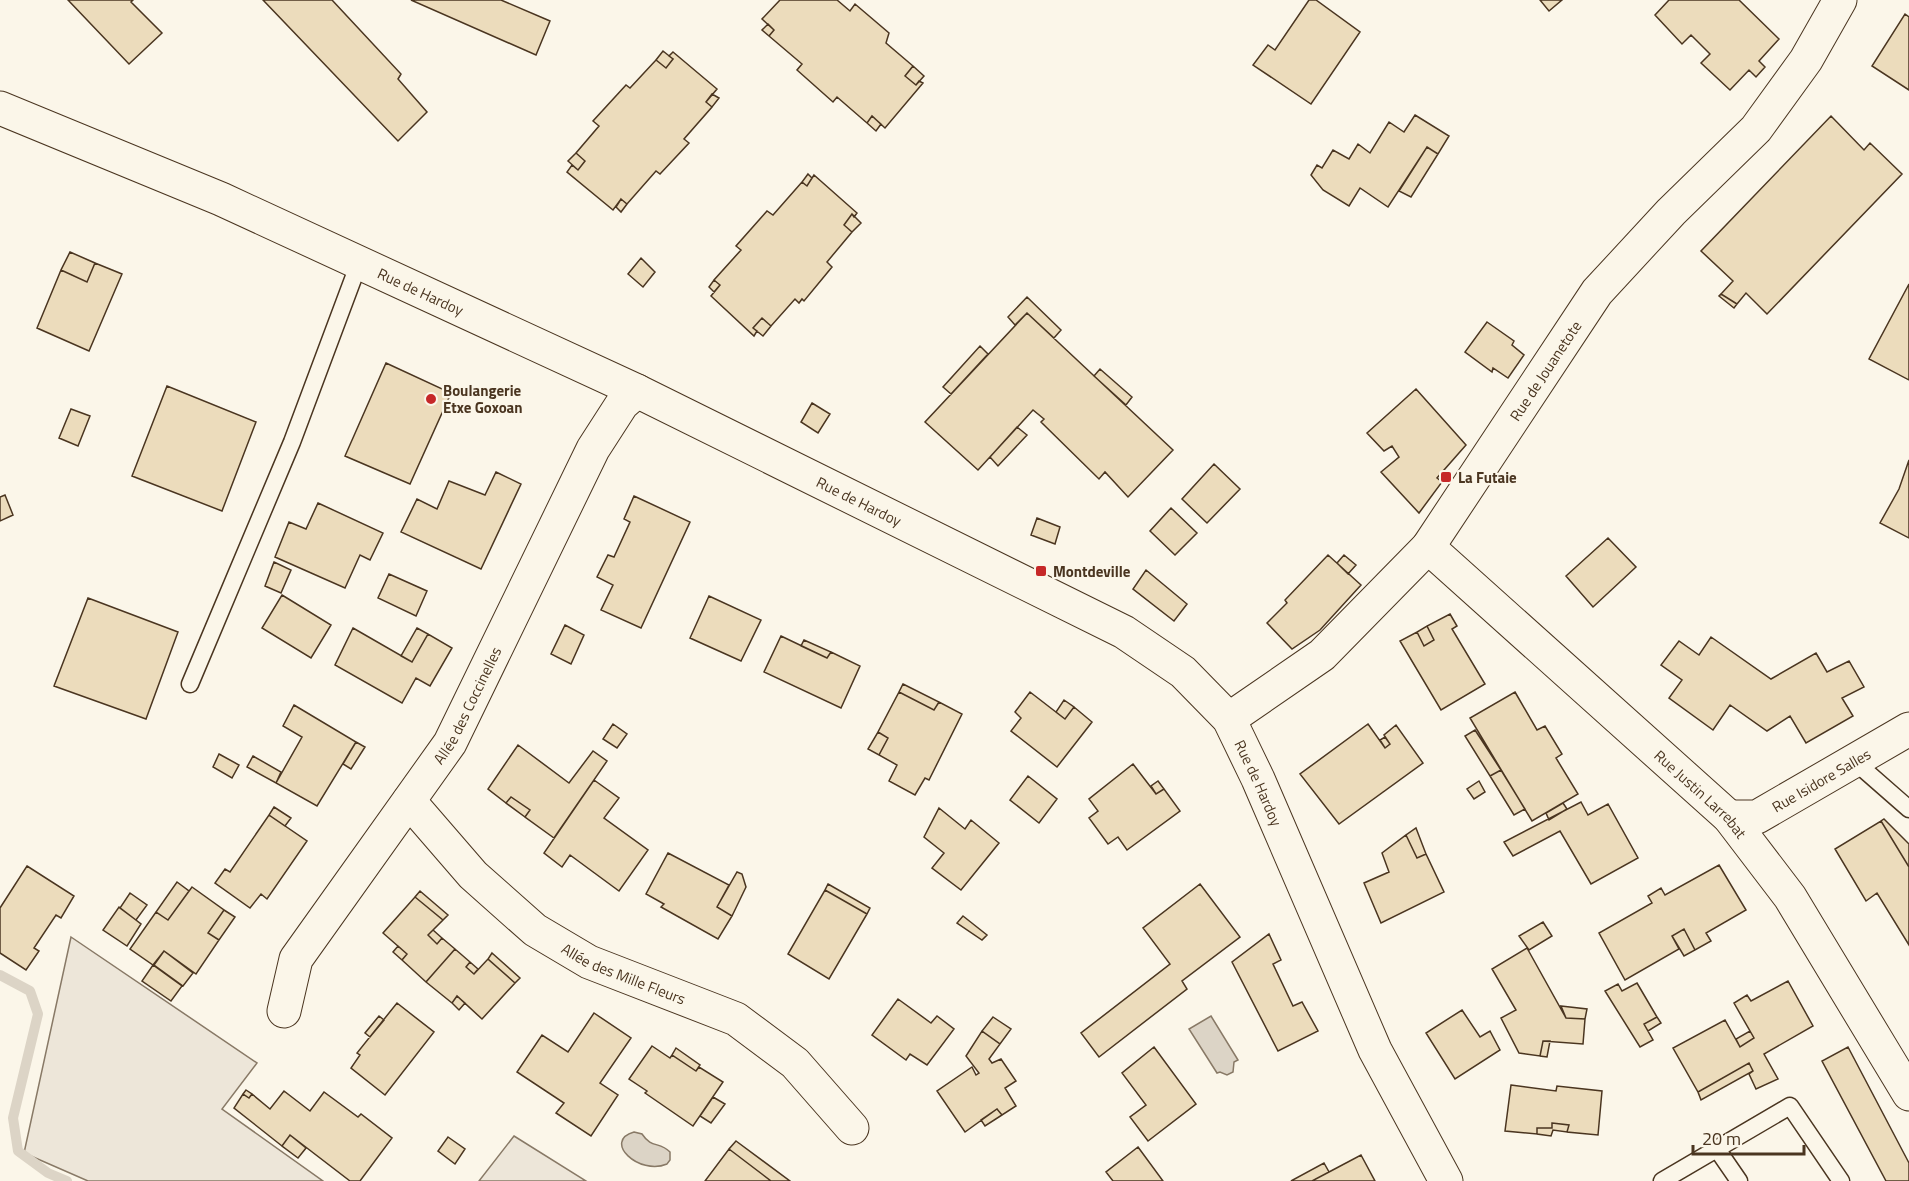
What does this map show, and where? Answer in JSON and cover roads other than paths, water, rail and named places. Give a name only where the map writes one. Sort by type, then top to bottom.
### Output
[{"type":"street","name":"Rue de Jouanetote","points":[[1229,718],[1322,655],[1428,547],[1597,292],[1671,212],[1756,129],[1806,60],[1840,0]]},
{"type":"street","name":"Rue de Hardoy","points":[[0,108],[221,199],[637,391],[1124,632],[1183,672],[1229,718],[1258,779],[1375,1050],[1446,1181]]},
{"type":"street","name":"Allée des Coccinelles","points":[[284,1011],[296,959],[450,743],[593,449],[622,404],[637,391]]},
{"type":"street","name":"Rue Justin Larrebat","points":[[1428,547],[1729,817],[1790,897],[1909,1094]]},
{"type":"street","name":"Rue Isidore Salles","points":[[1729,817],[1757,817],[1909,729]]},
{"type":"street","name":"Allée des Mille Fleurs","points":[[410,801],[473,875],[535,930],[589,962],[736,1019],[795,1063],[852,1128]]},
{"type":"lane","points":[[190,684],[292,442],[359,263]]},
{"type":"lane","points":[[1853,760],[1909,809]]},
{"type":"lane","points":[[1662,1181],[1790,1106],[1838,1180]]},
{"type":"lane","points":[[1717,1149],[1739,1181]]},
{"type":"waterway","points":[[0,975],[30,991],[38,1014],[13,1118],[18,1151],[48,1173],[67,1181]]},
{"type":"place","name":"Boulangerie Etxe Goxoan","points":[[431,399]]},
{"type":"place","name":"La Futaie","points":[[1446,477]]},
{"type":"place","name":"Montdeville","points":[[1041,571]]}]
